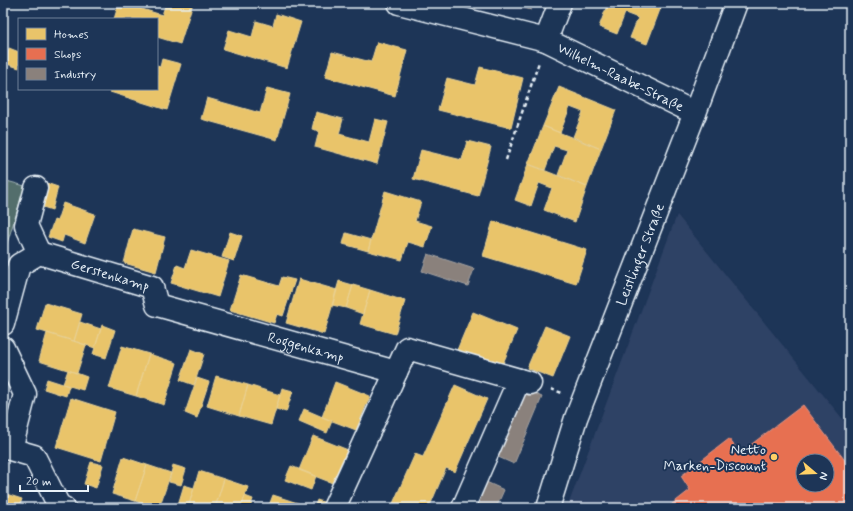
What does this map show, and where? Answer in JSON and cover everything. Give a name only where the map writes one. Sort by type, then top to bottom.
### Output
[{"type":"street","name":"Wilhelm-Raabe-Straße","points":[[399,3],[546,40],[695,113]]},
{"type":"street","name":"Wilhelm-Raabe-Straße","points":[[546,40],[560,3]]},
{"type":"street","name":"Leistlinger Straße","points":[[548,508],[576,418],[695,113],[736,3]]},
{"type":"street","points":[[3,324],[19,265],[39,253],[26,225],[36,188]]},
{"type":"street","name":"Gerstenkamp","points":[[39,253],[152,287],[157,305],[216,322]]},
{"type":"street","name":"Roggenkamp","points":[[216,322],[396,372]]},
{"type":"street","points":[[3,348],[25,394],[7,448],[34,456],[59,506],[64,508]]},
{"type":"street","points":[[334,508],[406,348],[525,381],[463,508]]},
{"type":"path","points":[[506,160],[546,40]]},
{"type":"shaded area","points":[[459,3],[533,3],[531,10],[476,8]]},
{"type":"shaded area","points":[[677,215],[850,428],[850,508],[567,508]]},
{"type":"green space","points":[[3,180],[25,186],[4,253],[3,253]]},
{"type":"building: Homes","points":[[119,3],[162,15],[166,3],[193,3],[180,44],[158,37],[158,18],[114,18]]},
{"type":"building: Homes","points":[[608,3],[650,3],[661,7],[647,44],[630,38],[638,18],[625,13],[617,34],[599,27]]},
{"type":"building: Homes","points":[[276,14],[301,22],[287,68],[223,49],[229,30],[252,37],[256,21],[273,26]]},
{"type":"building: Homes","points":[[377,42],[407,50],[395,96],[325,77],[332,52],[371,62]]},
{"type":"building: Homes","points":[[9,48],[18,52],[18,68],[4,63]]},
{"type":"building: Homes","points":[[162,59],[181,64],[167,110],[110,92],[111,90],[158,90],[158,66],[160,67]]},
{"type":"building: Homes","points":[[480,67],[523,78],[511,128],[438,110],[447,78],[475,85]]},
{"type":"building: Homes","points":[[559,87],[616,110],[601,149],[573,137],[583,112],[570,107],[560,133],[543,126]]},
{"type":"building: Homes","points":[[267,88],[290,94],[277,140],[201,119],[207,98],[260,113]]},
{"type":"building: Homes","points":[[316,112],[343,119],[339,134],[369,142],[375,119],[388,122],[377,164],[315,147],[319,131],[312,129]]},
{"type":"building: Homes","points":[[543,126],[601,149],[587,187],[558,175],[567,150],[554,146],[545,170],[528,164]]},
{"type":"building: Homes","points":[[467,141],[491,147],[478,196],[413,179],[421,150],[462,160]]},
{"type":"building: Homes","points":[[528,164],[587,187],[575,222],[544,210],[552,188],[539,183],[531,206],[515,200]]},
{"type":"building: Homes","points":[[46,183],[58,187],[52,210],[40,206]]},
{"type":"building: Homes","points":[[385,191],[421,202],[415,221],[432,226],[425,247],[408,242],[402,260],[368,251]]},
{"type":"building: Homes","points":[[63,203],[95,214],[85,243],[64,235],[62,242],[48,237],[54,220],[57,221]]},
{"type":"building: Homes","points":[[493,221],[587,250],[576,284],[483,256]]},
{"type":"building: Homes","points":[[133,229],[165,237],[156,272],[124,263]]},
{"type":"building: Homes","points":[[230,232],[242,236],[234,261],[222,257]]},
{"type":"building: Homes","points":[[346,233],[371,240],[368,251],[343,244]]},
{"type":"building: Homes","points":[[191,250],[229,261],[218,297],[171,283],[177,265],[185,268]]},
{"type":"building: Homes","points":[[241,275],[279,286],[282,277],[295,280],[283,316],[277,314],[274,323],[230,310]]},
{"type":"building: Homes","points":[[299,279],[337,290],[324,334],[286,323]]},
{"type":"building: Homes","points":[[339,281],[353,285],[346,308],[332,305]]},
{"type":"building: Homes","points":[[353,285],[370,290],[363,314],[346,308]]},
{"type":"building: Homes","points":[[370,290],[405,301],[395,334],[360,324]]},
{"type":"building: Homes","points":[[45,303],[82,314],[74,341],[37,330]]},
{"type":"building: Homes","points":[[473,312],[517,330],[501,368],[457,350]]},
{"type":"building: Homes","points":[[80,322],[101,329],[95,348],[74,341]]},
{"type":"building: Homes","points":[[102,325],[115,330],[106,358],[93,354]]},
{"type":"building: Homes","points":[[545,326],[570,336],[553,378],[527,368]]},
{"type":"building: Homes","points":[[47,333],[86,345],[77,373],[39,361]]},
{"type":"building: Homes","points":[[122,346],[149,354],[136,396],[109,388]]},
{"type":"building: Homes","points":[[191,349],[204,354],[194,385],[180,380]]},
{"type":"building: Homes","points":[[149,354],[177,363],[164,405],[136,396]]},
{"type":"building: Homes","points":[[68,370],[87,377],[83,390],[63,384]]},
{"type":"building: Homes","points":[[216,376],[248,385],[239,416],[207,406]]},
{"type":"building: Homes","points":[[197,378],[209,382],[197,418],[185,413]]},
{"type":"building: Homes","points":[[47,379],[69,386],[66,396],[44,389]]},
{"type":"building: Homes","points":[[335,382],[370,396],[356,430],[322,417]]},
{"type":"building: Homes","points":[[248,385],[280,395],[271,425],[239,416]]},
{"type":"building: Homes","points":[[455,385],[487,399],[455,472],[446,468],[429,508],[391,508],[415,454],[423,457]]},
{"type":"building: Homes","points":[[282,388],[293,391],[286,412],[276,409]]},
{"type":"building: Homes","points":[[71,398],[115,412],[101,461],[56,447]]},
{"type":"building: Homes","points":[[304,409],[332,421],[327,433],[299,421]]},
{"type":"building: Homes","points":[[313,436],[348,450],[335,484],[299,470]]},
{"type":"building: Homes","points":[[123,457],[147,465],[135,501],[112,494]]},
{"type":"building: Homes","points":[[91,462],[103,465],[96,488],[84,484]]},
{"type":"building: Homes","points":[[147,465],[171,473],[159,508],[135,501]]},
{"type":"building: Homes","points":[[173,465],[186,469],[181,485],[169,482]]},
{"type":"building: Homes","points":[[291,466],[316,476],[311,490],[285,480]]},
{"type":"building: Homes","points":[[199,471],[224,479],[215,508],[188,508]]},
{"type":"building: Homes","points":[[224,479],[248,487],[241,508],[215,508]]},
{"type":"building: Homes","points":[[184,485],[194,488],[188,508],[177,508]]},
{"type":"building: Homes","points":[[3,493],[22,499],[19,508],[3,508]]},
{"type":"building: Homes","points":[[273,495],[313,508],[268,508]]},
{"type":"building: Homes","points":[[245,496],[253,499],[250,508],[241,508]]},
{"type":"building: Homes","points":[[317,500],[326,503],[324,508],[314,508]]},
{"type":"building: Shops","name":"Netto Marken-Discount","points":[[803,405],[850,467],[850,507],[667,508],[690,490],[681,476],[729,439],[740,453]]},
{"type":"building: Industry","points":[[459,3],[478,3],[476,8]]},
{"type":"building: Industry","points":[[512,3],[533,3],[531,10]]},
{"type":"building: Industry","points":[[428,254],[474,269],[468,286],[422,271]]},
{"type":"building: Industry","points":[[524,389],[542,397],[514,464],[496,456]]},
{"type":"building: Industry","points":[[484,481],[504,490],[496,508],[472,508]]},
{"type":"place","name":"Netto Marken-Discount","points":[[774,457]]}]
